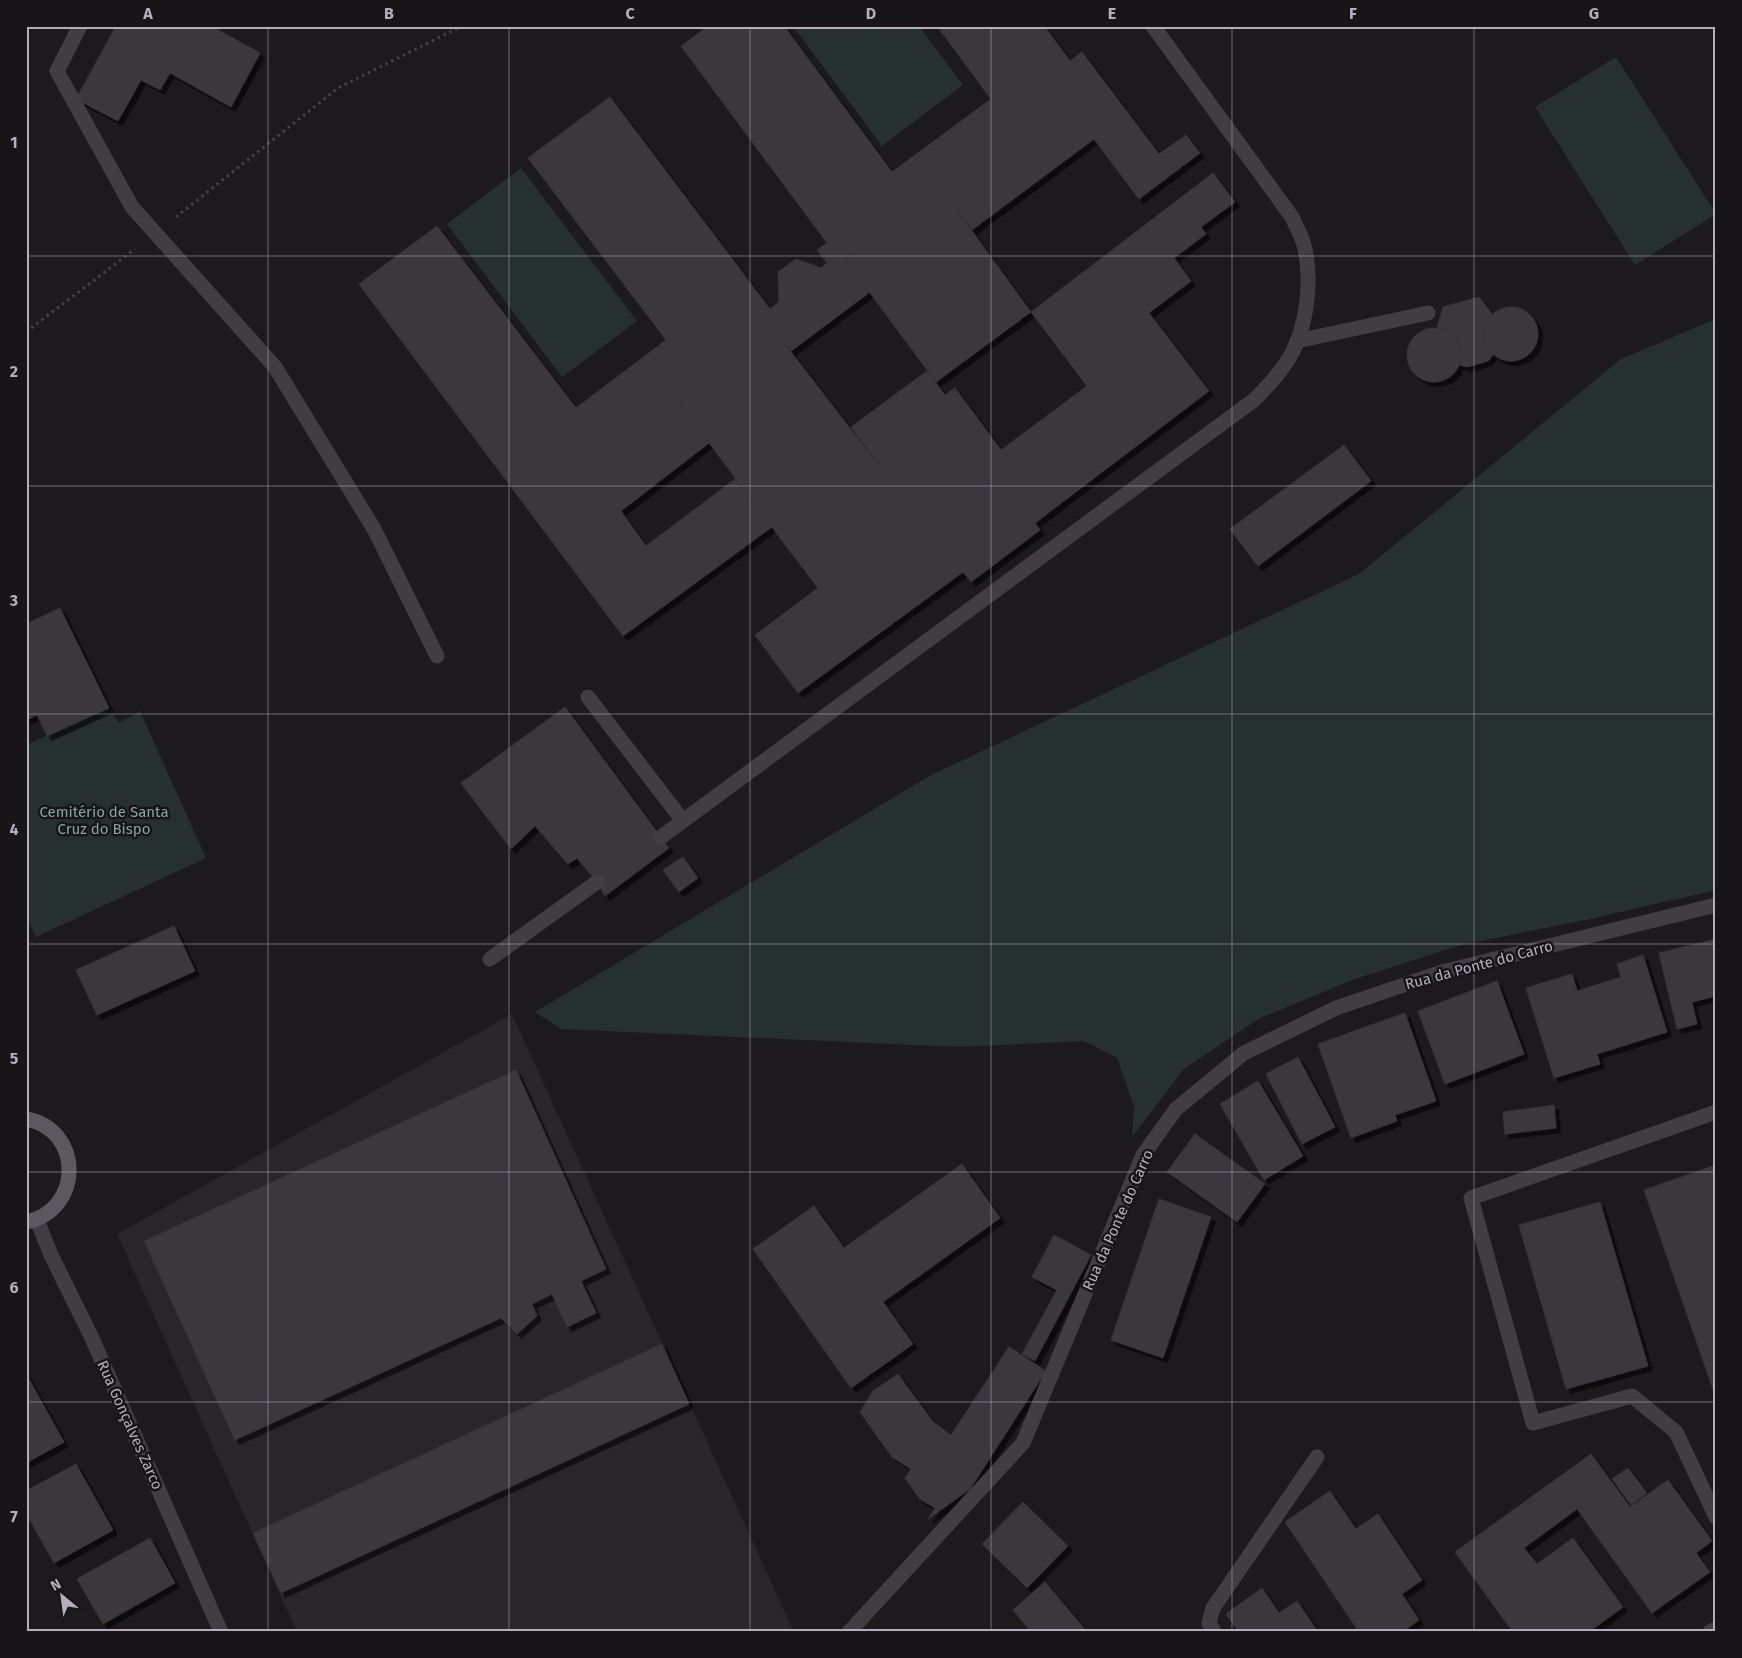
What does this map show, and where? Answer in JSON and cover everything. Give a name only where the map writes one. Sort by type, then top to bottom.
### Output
[{"type":"main road","points":[[26,1119],[36,1121],[52,1130],[64,1144],[70,1166],[64,1196],[53,1210],[32,1221]]},
{"type":"street","points":[[80,26],[57,71],[132,207],[275,367],[374,529],[437,656]]},
{"type":"street","points":[[661,837],[1254,400],[1287,362],[1297,342],[1307,299],[1309,272],[1304,244],[1292,216],[1153,26]]},
{"type":"street","points":[[1297,342],[1428,313]]},
{"type":"street","points":[[588,697],[683,821]]},
{"type":"street","points":[[490,959],[597,882]]},
{"type":"street","name":"Rua da Ponte do Carro","points":[[849,1632],[1023,1443],[1143,1155],[1176,1109],[1244,1053],[1336,1008],[1442,972],[1716,905]]},
{"type":"street","points":[[1716,1112],[1471,1198],[1533,1423],[1632,1396],[1676,1432],[1716,1517]]},
{"type":"street","name":"Rua Gonçalves Zarco","points":[[32,1221],[91,1336],[221,1632]]},
{"type":"street","points":[[1214,1632],[1209,1623],[1213,1608],[1317,1457]]},
{"type":"street","points":[[1710,1632],[1716,1629]]},
{"type":"path","points":[[26,332],[156,233],[338,88],[462,26]]},
{"type":"shaded area","points":[[512,1014],[794,1632],[297,1632],[117,1234]]},
{"type":"green space","points":[[793,26],[919,26],[963,85],[882,146]]},
{"type":"green space","points":[[1616,57],[1716,214],[1635,265],[1535,107]]},
{"type":"green space","points":[[521,168],[637,321],[562,377],[447,224]]},
{"type":"green space","points":[[1716,319],[1716,890],[1590,919],[1461,945],[1355,979],[1260,1018],[1184,1069],[1132,1137],[1134,1107],[1117,1058],[1084,1041],[958,1047],[561,1029],[535,1012],[931,775],[1359,574],[1621,359]]},
{"type":"green space","name":"Cemitério de Santa Cruz do Bispo","points":[[109,708],[119,723],[140,711],[206,858],[36,937],[26,916],[26,745]]},
{"type":"building","points":[[116,26],[211,26],[260,53],[231,107],[170,73],[160,90],[141,80],[118,121],[76,99]]},
{"type":"building","points":[[708,26],[784,26],[892,172],[991,99],[937,26],[1044,26],[1070,61],[1082,52],[1159,154],[1186,135],[1200,153],[1139,199],[1094,139],[972,230],[940,187],[845,259],[870,292],[791,351],[777,334],[680,404],[709,443],[621,511],[646,546],[735,479],[772,527],[623,636],[359,284],[437,226],[576,408],[666,340],[528,158],[610,97],[770,309],[779,302],[778,272],[796,259],[821,268],[827,263],[817,250],[827,243],[681,46]]},
{"type":"building","points":[[1213,173],[1235,202],[1201,227],[1206,234],[1174,258],[1191,281],[1149,313],[1209,391],[1035,523],[1040,530],[971,582],[963,572],[798,693],[755,635],[818,588],[792,554],[891,481],[851,427],[927,371],[945,395],[955,388],[1001,450],[1087,386],[1031,312]]},
{"type":"building","points":[[940,187],[1031,312],[936,382],[845,259]]},
{"type":"building","points":[[1479,297],[1493,315],[1485,330],[1484,339],[1493,355],[1488,361],[1467,367],[1460,365],[1461,352],[1459,343],[1454,336],[1446,330],[1437,328],[1443,307]]},
{"type":"building","points":[[1511,307],[1521,309],[1530,315],[1536,324],[1538,334],[1536,344],[1530,353],[1521,359],[1511,361],[1501,359],[1492,353],[1486,344],[1484,334],[1486,324],[1492,315],[1501,309]]},
{"type":"building","points":[[1429,328],[1439,328],[1449,332],[1457,340],[1461,355],[1457,370],[1449,378],[1439,382],[1429,382],[1419,378],[1411,370],[1407,360],[1407,350],[1411,340],[1419,332]]},
{"type":"building","points":[[777,334],[891,481],[792,554],[680,404]]},
{"type":"building","points":[[1344,445],[1371,481],[1258,566],[1230,529]]},
{"type":"building","points":[[60,608],[109,708],[47,736],[37,715],[26,720],[26,624]]},
{"type":"building","points":[[565,707],[669,848],[605,896],[597,882],[577,858],[568,864],[535,826],[511,849],[461,783]]},
{"type":"building","points":[[683,857],[698,878],[679,892],[663,870]]},
{"type":"building","points":[[174,926],[195,971],[97,1015],[76,970]]},
{"type":"building","points":[[1716,939],[1716,996],[1692,1002],[1697,1024],[1677,1029],[1659,953]]},
{"type":"building","points":[[1643,955],[1667,1032],[1597,1054],[1600,1064],[1554,1078],[1526,988],[1572,974],[1577,991],[1621,977],[1617,964]]},
{"type":"building","points":[[1497,981],[1524,1054],[1445,1084],[1418,1011]]},
{"type":"building","points":[[1405,1013],[1436,1101],[1395,1115],[1397,1121],[1351,1138],[1318,1044]]},
{"type":"building","points":[[1298,1057],[1335,1127],[1302,1144],[1266,1074]]},
{"type":"building","points":[[516,1070],[606,1269],[581,1281],[596,1313],[567,1327],[552,1294],[532,1304],[537,1316],[517,1334],[501,1318],[235,1440],[144,1241]]},
{"type":"building","points":[[1258,1081],[1303,1156],[1264,1180],[1220,1104]]},
{"type":"building","points":[[1554,1105],[1556,1128],[1505,1134],[1503,1112]]},
{"type":"building","points":[[1195,1134],[1265,1184],[1237,1222],[1167,1172]]},
{"type":"building","points":[[962,1164],[1000,1218],[883,1302],[913,1344],[851,1388],[753,1249],[814,1206],[844,1248]]},
{"type":"building","points":[[1716,1165],[1716,1398],[1644,1190]]},
{"type":"building","points":[[1159,1199],[1211,1217],[1163,1358],[1111,1340]]},
{"type":"building","points":[[1600,1202],[1648,1366],[1566,1389],[1519,1225]]},
{"type":"building","points":[[1054,1235],[1091,1255],[1035,1361],[1022,1354],[1057,1290],[1032,1277]]},
{"type":"building","points":[[662,1344],[689,1404],[281,1593],[253,1533]]},
{"type":"building","points":[[1009,1347],[1046,1371],[970,1489],[928,1519],[935,1508],[920,1499],[905,1478],[911,1469],[892,1457],[860,1412],[873,1391],[898,1374],[933,1422],[951,1435]]},
{"type":"building","points":[[26,1374],[64,1442],[26,1463]]},
{"type":"building","points":[[1591,1454],[1630,1507],[1668,1480],[1712,1541],[1696,1553],[1710,1572],[1652,1613],[1577,1509],[1524,1548],[1537,1564],[1573,1538],[1623,1607],[1589,1632],[1513,1632],[1455,1552]]},
{"type":"building","points":[[76,1464],[113,1530],[54,1563],[26,1513],[26,1491]]},
{"type":"building","points":[[1628,1468],[1647,1493],[1631,1505],[1612,1479]]},
{"type":"building","points":[[1330,1491],[1356,1529],[1378,1514],[1422,1580],[1402,1594],[1419,1620],[1402,1632],[1359,1632],[1285,1522]]},
{"type":"building","points":[[1023,1502],[1068,1546],[1027,1588],[982,1544]]},
{"type":"building","points":[[150,1538],[175,1583],[103,1624],[77,1579]]},
{"type":"building","points":[[1045,1582],[1087,1632],[1031,1632],[1013,1610]]},
{"type":"building","points":[[1262,1588],[1279,1613],[1297,1601],[1318,1632],[1239,1632],[1226,1614]]},
{"type":"tunnel","points":[[597,882],[661,837]]}]
